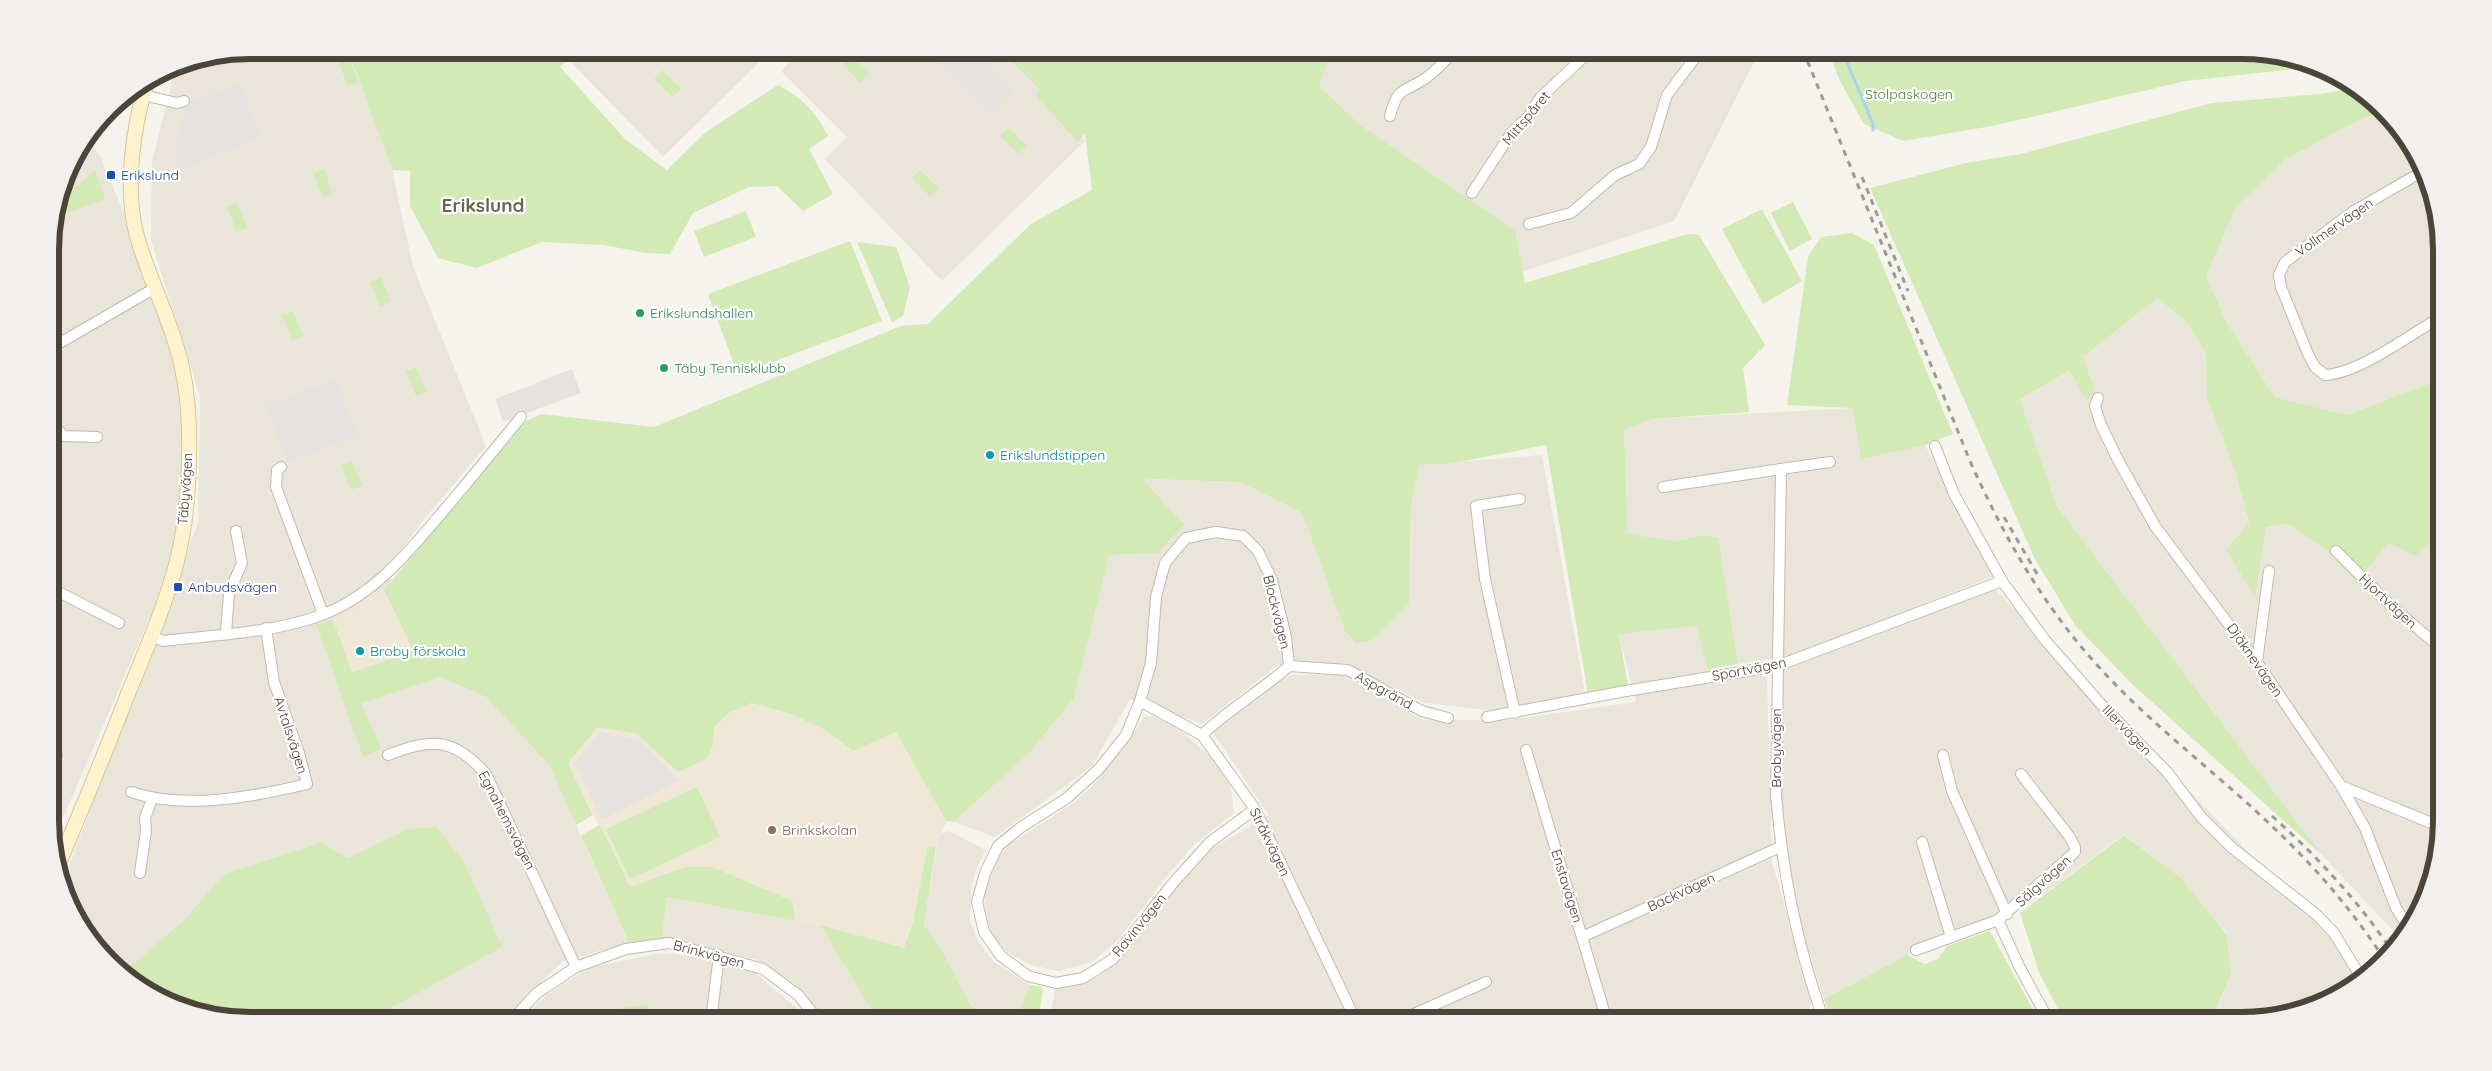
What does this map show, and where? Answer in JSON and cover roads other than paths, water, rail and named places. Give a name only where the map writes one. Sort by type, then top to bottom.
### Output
[{"type":"main road","name":"Täbyvägen","points":[[62,857],[151,636],[177,560],[184,524],[189,426],[185,384],[177,346],[136,235],[132,192],[136,96]]},
{"type":"street","points":[[1390,116],[1395,99],[1401,93],[1440,67],[1447,59]]},
{"type":"street","name":"Mittspåret","points":[[1472,194],[1512,132],[1528,116],[1540,98],[1581,59]]},
{"type":"street","points":[[1529,224],[1571,212],[1615,174],[1639,164],[1652,147],[1668,95],[1694,59]]},
{"type":"street","points":[[138,95],[177,103],[184,101]]},
{"type":"street","name":"Vollmervägen","points":[[2418,174],[2354,211],[2319,235],[2284,262],[2279,275],[2281,287],[2308,354],[2315,367],[2325,375],[2340,374],[2433,322]]},
{"type":"street","points":[[59,343],[155,288]]},
{"type":"street","name":"Djäknevägen","points":[[2098,398],[2095,406],[2101,424],[2118,460],[2156,526],[2258,662],[2341,786],[2365,828],[2396,908],[2405,922]]},
{"type":"street","points":[[151,636],[162,641],[266,628],[323,614],[362,594],[386,576],[521,417]]},
{"type":"street","points":[[59,431],[64,436],[97,437]]},
{"type":"street","name":"Illervägen","points":[[1935,446],[1954,494],[2002,580],[2045,640],[2100,703],[2168,773],[2201,817],[2231,847],[2317,915],[2334,933],[2359,973]]},
{"type":"street","points":[[1663,487],[1830,462]]},
{"type":"street","points":[[281,467],[277,470],[276,487],[323,614]]},
{"type":"street","name":"Brobyvägen","points":[[1781,469],[1776,794],[1780,847],[1785,878],[1800,941],[1822,1012]]},
{"type":"street","points":[[1515,713],[1486,586],[1476,506],[1520,498]]},
{"type":"street","points":[[226,633],[229,593],[242,563],[236,531]]},
{"type":"street","name":"Blockvägen","points":[[1140,701],[1152,663],[1156,597],[1165,563],[1186,538],[1216,532],[1243,536],[1258,551],[1272,580],[1286,637],[1289,666],[1267,686],[1224,714],[1202,735]]},
{"type":"street","name":"Hjortvägen","points":[[2336,551],[2391,606],[2433,641]]},
{"type":"street","points":[[2258,662],[2270,571]]},
{"type":"street","name":"Sportvägen","points":[[1488,717],[1620,692],[1777,666],[2002,580]]},
{"type":"street","points":[[59,592],[119,623]]},
{"type":"street","name":"Avtalsvägen","points":[[131,792],[152,799],[223,799],[265,794],[306,784],[299,753],[274,682],[266,628]]},
{"type":"street","name":"Aspgränd","points":[[1289,666],[1348,670],[1422,711],[1448,718]]},
{"type":"street","name":"Stråkvägen","points":[[1140,701],[1202,735],[1256,809],[1352,1012]]},
{"type":"street","name":"Ravinvägen","points":[[1140,701],[1126,735],[1099,769],[1067,798],[1020,828],[998,846],[984,873],[976,902],[984,932],[1001,956],[1028,976],[1056,983],[1084,978],[1113,959],[1174,882],[1210,842],[1256,809]]},
{"type":"street","name":"Egnahemsvägen","points":[[388,755],[411,746],[435,743],[457,748],[473,759],[486,774],[576,967]]},
{"type":"street","name":"Enstavägen","points":[[1526,750],[1604,1012]]},
{"type":"street","name":"Sälgvägen","points":[[1943,755],[1952,791],[2007,914]]},
{"type":"street","name":"Sälgvägen","points":[[1916,950],[1998,920],[2075,852],[2070,836],[2021,774]]},
{"type":"street","points":[[2341,786],[2433,824]]},
{"type":"street","points":[[140,873],[146,831],[145,818],[152,799]]},
{"type":"street","points":[[1922,842],[1951,936]]},
{"type":"street","name":"Backvägen","points":[[1582,937],[1780,847]]},
{"type":"street","points":[[1998,920],[2043,1012]]},
{"type":"street","name":"Brinkvägen","points":[[520,1012],[537,993],[576,967],[626,949],[669,943],[719,955],[763,969],[798,995],[812,1012]]},
{"type":"street","points":[[712,1012],[719,955]]},
{"type":"street","points":[[1418,1012],[1486,982]]},
{"type":"waterway","points":[[1846,59],[1873,124],[1873,130]]},
{"type":"railway","points":[[1807,59],[1970,461],[1996,516],[2041,593],[2077,642],[2118,687],[2139,708],[2253,808],[2305,859],[2347,907],[2380,953]]},
{"type":"railway","points":[[1862,177],[1908,291]]},
{"type":"railway","points":[[2004,517],[2040,579]]},
{"type":"railway","points":[[2272,816],[2336,880],[2388,945]]},
{"type":"place","name":"Erikslund","points":[[111,175]]},
{"type":"place","name":"Erikslundshallen","points":[[640,313]]},
{"type":"place","name":"Täby Tennisklubb","points":[[664,368]]},
{"type":"place","name":"Erikslundstippen","points":[[990,455]]},
{"type":"place","name":"Anbudsvägen","points":[[178,587]]},
{"type":"place","name":"Broby förskola","points":[[360,651]]},
{"type":"place","name":"Brinkskolan","points":[[772,830]]},
{"type":"district","name":"Erikslund","points":[[483,205]]},
{"type":"park label","name":"Stolpaskogen","points":[[1909,94]]}]
